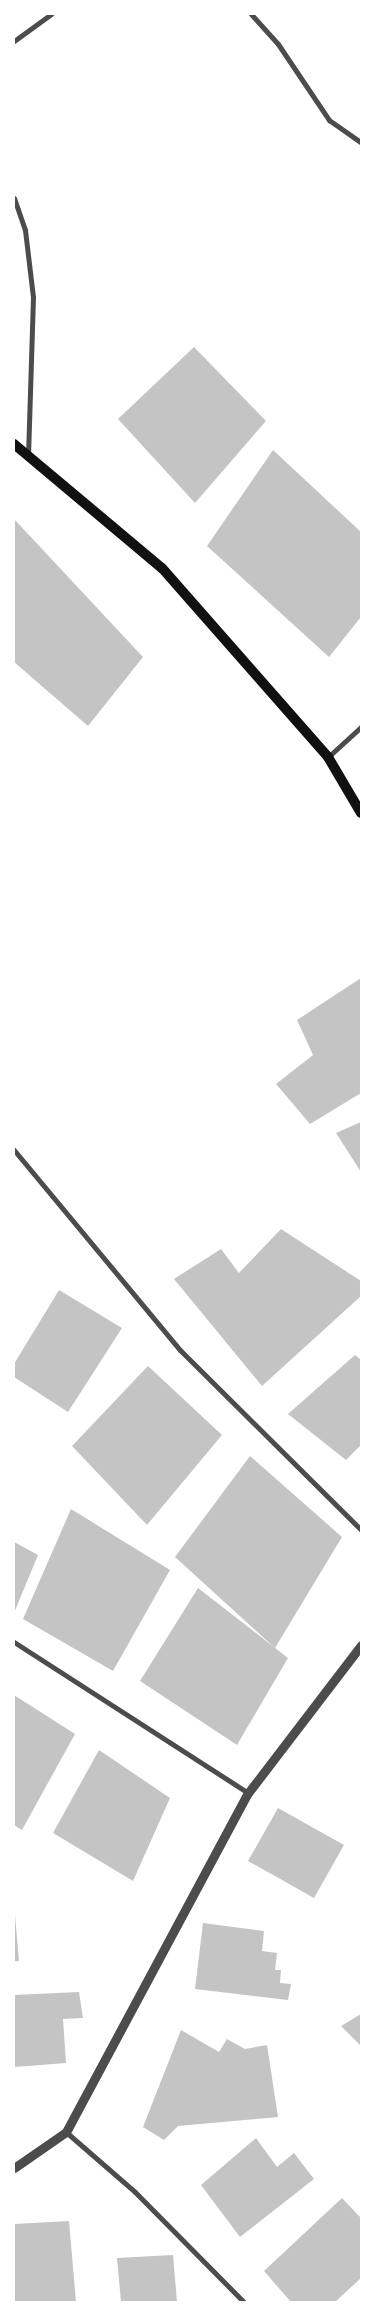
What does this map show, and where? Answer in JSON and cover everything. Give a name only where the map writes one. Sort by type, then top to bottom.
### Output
[{"type":"main road","points":[[14,444],[162,568],[328,757],[361,813]]},
{"type":"street","points":[[14,41],[51,14]]},
{"type":"street","points":[[251,14],[278,44],[329,120],[361,142]]},
{"type":"street","points":[[14,198],[25,230],[33,297],[28,456]]},
{"type":"street","points":[[328,757],[361,726]]},
{"type":"street","points":[[14,1150],[180,1350],[361,1530]]},
{"type":"street","points":[[14,1642],[248,1793]]},
{"type":"street","points":[[14,2168],[66,2132],[248,1793],[361,1645]]},
{"type":"street","points":[[66,2132],[135,2192],[244,2302]]},
{"type":"building","points":[[194,347],[266,421],[195,503],[118,419]]},
{"type":"building","points":[[273,450],[361,532],[361,617],[329,657],[207,546]]},
{"type":"building","points":[[14,519],[143,657],[88,726],[14,662]]},
{"type":"building","points":[[361,978],[361,1093],[310,1124],[276,1084],[313,1055],[297,1020]]},
{"type":"building","points":[[361,1122],[361,1172],[336,1133]]},
{"type":"building","points":[[281,1229],[361,1281],[361,1296],[262,1386],[174,1279],[221,1249],[239,1273]]},
{"type":"building","points":[[59,1290],[122,1328],[68,1412],[14,1377],[14,1364]]},
{"type":"building","points":[[355,1355],[361,1360],[361,1445],[346,1460],[288,1414]]},
{"type":"building","points":[[148,1366],[222,1435],[147,1525],[72,1446]]},
{"type":"building","points":[[250,1456],[342,1537],[275,1648],[175,1557]]},
{"type":"building","points":[[71,1509],[170,1570],[113,1671],[23,1619]]},
{"type":"building","points":[[14,1542],[38,1555],[14,1613]]},
{"type":"building","points":[[198,1588],[288,1658],[237,1745],[140,1681]]},
{"type":"building","points":[[14,1695],[75,1734],[22,1830],[14,1825]]},
{"type":"building","points":[[99,1750],[170,1798],[133,1881],[53,1833]]},
{"type":"building","points":[[278,1808],[344,1845],[314,1898],[248,1861]]},
{"type":"building","points":[[15,1915],[19,1961],[14,1961]]},
{"type":"building","points":[[203,1923],[264,1931],[262,1951],[277,1953],[275,1970],[281,1970],[280,1983],[291,1984],[288,2000],[195,1989]]},
{"type":"building","points":[[79,1992],[83,2018],[63,2019],[66,2063],[14,2067],[14,1995]]},
{"type":"building","points":[[361,2014],[361,2046],[341,2026]]},
{"type":"building","points":[[181,2030],[219,2052],[227,2039],[245,2049],[267,2045],[278,2117],[178,2126],[164,2140],[143,2127]]},
{"type":"building","points":[[256,2138],[277,2167],[294,2153],[314,2179],[240,2237],[201,2185]]},
{"type":"building","points":[[342,2198],[361,2218],[361,2278],[335,2302],[291,2302],[264,2271]]},
{"type":"building","points":[[69,2221],[76,2302],[14,2302],[14,2224]]},
{"type":"building","points":[[173,2255],[177,2302],[121,2302],[117,2258]]}]
